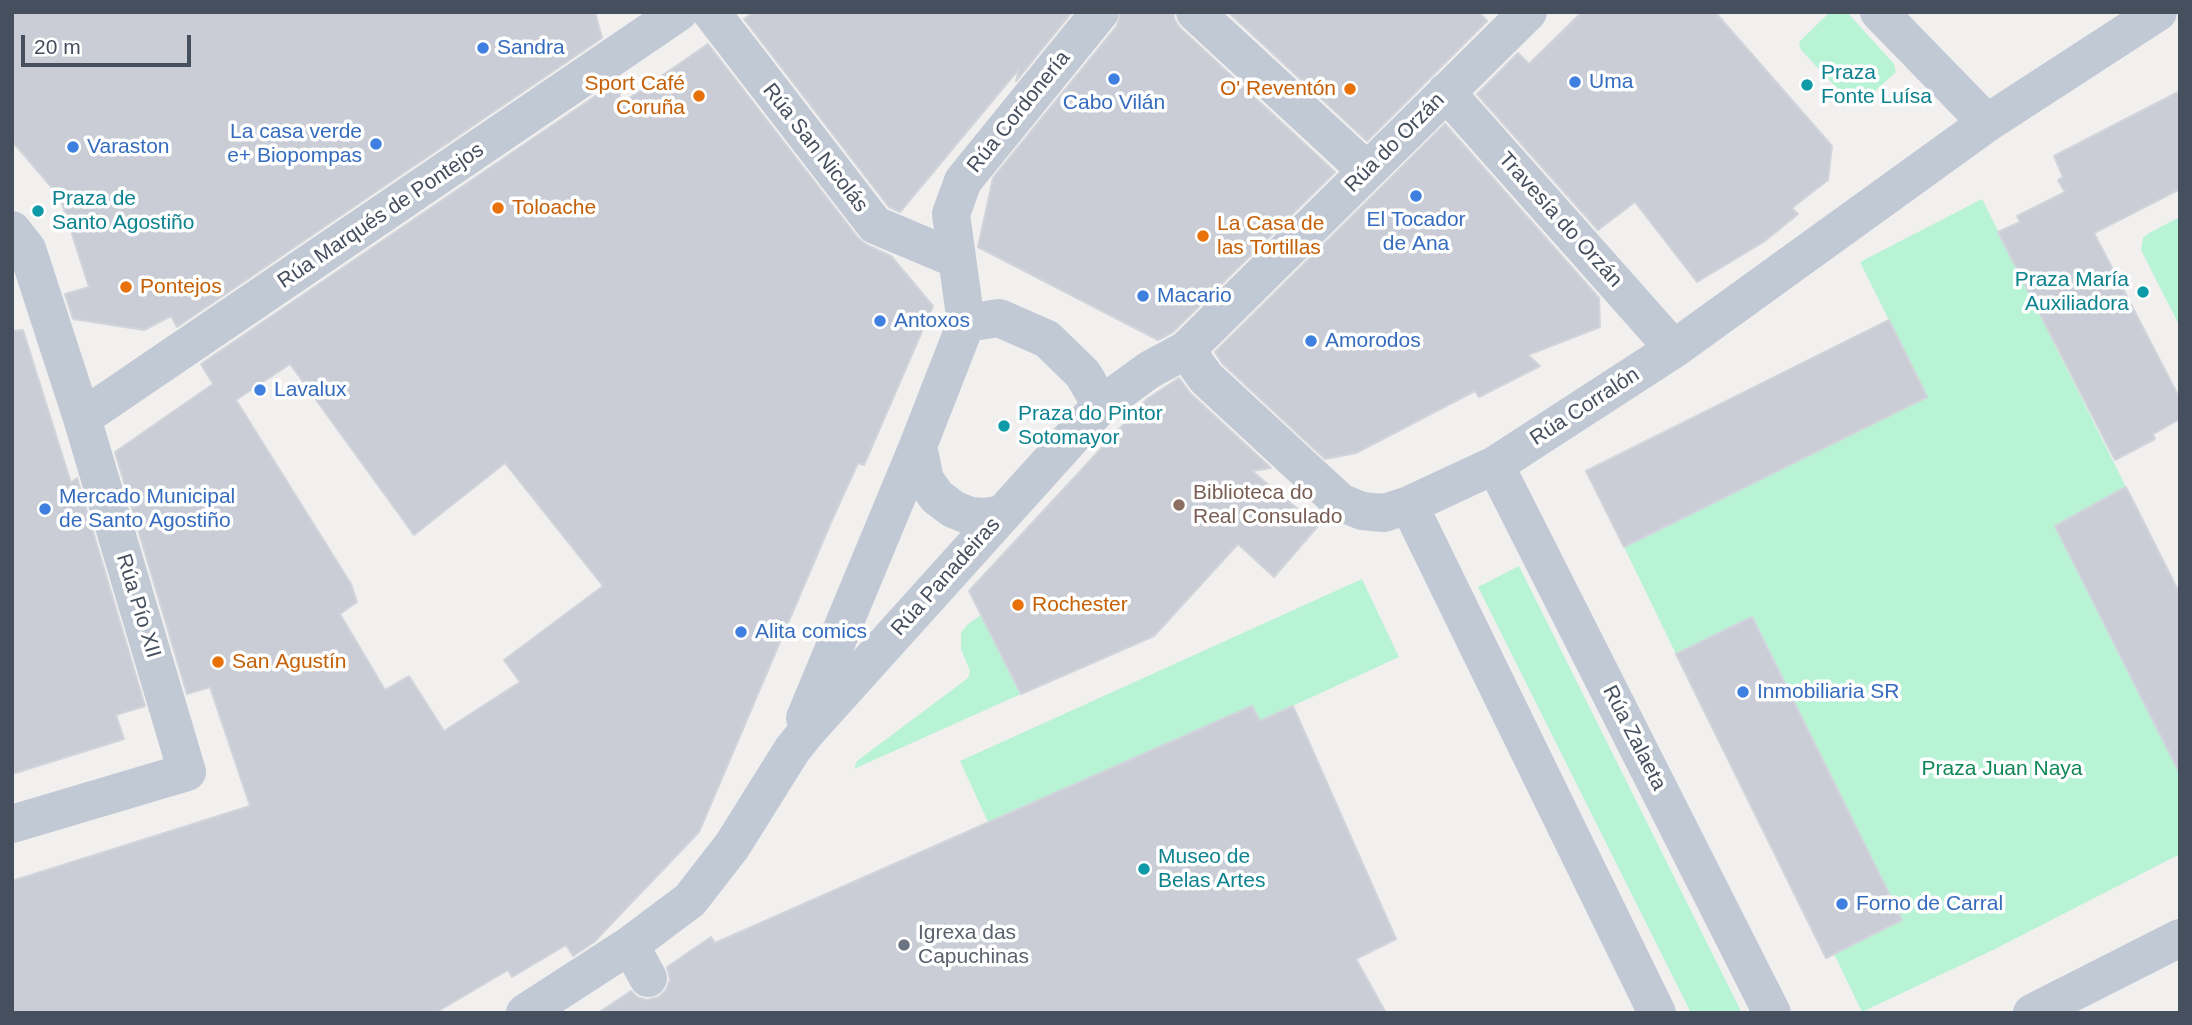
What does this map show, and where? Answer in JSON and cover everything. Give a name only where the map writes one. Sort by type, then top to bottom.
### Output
[{"type":"street","name":"Rúa Marqués de Pontejos","points":[[82,418],[679,12]]},
{"type":"street","name":"Rúa San Nicolás","points":[[711,12],[875,225],[956,260]]},
{"type":"street","name":"Rúa Cordonería","points":[[956,260],[951,215],[964,181],[1100,12]]},
{"type":"street","points":[[1195,12],[1367,171]]},
{"type":"street","name":"Rúa do Orzán","points":[[1101,405],[1149,370],[1186,350],[1528,12]]},
{"type":"street","points":[[1878,12],[1987,123]]},
{"type":"street","name":"Rúa Corralón","points":[[1186,350],[1206,378],[1340,502],[1362,511],[1384,513],[1409,505],[1494,465],[1674,349],[1987,123],[2158,12]]},
{"type":"street","name":"Travesía do Orzán","points":[[1446,92],[1674,349]]},
{"type":"street","name":"Rúa Pío XII","points":[[12,230],[27,248],[82,418],[187,772],[12,824]]},
{"type":"street","points":[[956,260],[966,323],[999,318],[1048,339],[1083,374],[1101,405]]},
{"type":"street","name":"Rúa Panadeiras","points":[[525,1013],[630,945],[690,900],[732,846],[792,750],[966,323]]},
{"type":"street","name":"Rúa Panadeiras","points":[[792,750],[1101,405]]},
{"type":"street","points":[[918,446],[925,480],[945,503],[970,516],[1003,514]]},
{"type":"street","name":"Rúa Zalaeta","points":[[1494,465],[1772,1013]]},
{"type":"street","points":[[1409,505],[1657,1013]]},
{"type":"street","points":[[2032,1013],[2180,938]]},
{"type":"street","points":[[630,945],[648,978]]},
{"type":"green space","points":[[1830,12],[1847,12],[1894,64],[1896,72],[1861,104],[1853,105],[1801,50],[1799,42]]},
{"type":"green space","name":"Praza Juan Naya","points":[[1982,199],[2126,487],[2055,526],[2180,773],[2180,854],[1995,949],[1862,1012],[1834,954],[1901,920],[1753,617],[1676,654],[1624,547],[1927,397],[1860,262]]},
{"type":"green space","points":[[2180,217],[2180,327],[2141,250],[2143,238]]},
{"type":"green space","points":[[1519,566],[1742,1013],[1691,1013],[1478,587]]},
{"type":"green space","points":[[1362,579],[1399,657],[1260,721],[1252,706],[988,822],[960,761]]},
{"type":"green space","points":[[981,615],[1021,694],[854,769],[857,761],[968,678],[970,671],[961,649],[961,633]]},
{"type":"building","points":[[12,12],[595,12],[602,38],[177,327],[171,316],[144,330],[73,319],[65,294],[89,287],[60,197],[12,141]]},
{"type":"building","points":[[754,12],[1072,12],[1016,81],[1019,69],[900,212],[889,207],[744,19]]},
{"type":"building","points":[[1121,12],[1174,12],[1174,19],[1180,28],[1335,172],[1173,332],[1158,340],[978,247],[993,178],[1117,26]]},
{"type":"building","points":[[1228,12],[1479,12],[1487,21],[1367,141]]},
{"type":"building","points":[[1582,12],[1715,12],[1832,146],[1828,180],[1792,208],[1798,214],[1765,241],[1697,282],[1635,202],[1598,230],[1477,94],[1518,53],[1529,64]]},
{"type":"building","points":[[708,44],[858,238],[891,256],[933,306],[864,465],[858,463],[832,520],[699,832],[594,942],[573,956],[566,945],[512,977],[508,970],[435,1013],[12,1013],[12,881],[250,806],[210,687],[187,694],[115,452],[213,384],[201,364],[616,82],[622,103]],"holes":[[[290,364],[414,535],[505,463],[603,586],[504,660],[520,682],[444,731],[409,676],[385,690],[340,614],[357,602],[351,584],[236,400]]]},
{"type":"building","points":[[2180,91],[2180,189],[2094,233],[2180,399],[2180,419],[2153,434],[2155,439],[2115,460],[1998,232],[2020,222],[2017,216],[2065,192],[2058,180],[2063,177],[2054,156]]},
{"type":"building","points":[[1445,124],[1599,298],[1600,327],[1528,355],[1540,366],[1479,397],[1475,391],[1356,453],[1325,459],[1222,363],[1215,352]]},
{"type":"building","points":[[1889,320],[1927,397],[1624,547],[1586,471]]},
{"type":"building","name":"Mercado Municipal de Santo Agostiño","points":[[23,330],[71,483],[77,478],[145,706],[116,715],[124,739],[12,774],[12,331]]},
{"type":"building","points":[[1179,378],[1191,394],[1271,468],[1252,471],[1318,526],[1274,577],[1238,544],[1154,636],[1021,694],[969,591],[1147,399]]},
{"type":"building","points":[[2126,487],[2180,594],[2180,774],[2055,526]]},
{"type":"building","points":[[1752,617],[1902,920],[1826,958],[1676,654]]},
{"type":"building","name":"Museo de Belas Artes","points":[[1252,706],[1260,721],[1293,706],[1396,939],[1356,959],[1386,1013],[598,1013],[631,991],[637,997],[647,1000],[659,997],[666,990],[670,979],[667,967],[711,937],[715,943]]},
{"type":"place","name":"Sandra","points":[[483,48]]},
{"type":"place","name":"Cabo Vilán","points":[[1114,79]]},
{"type":"place","name":"Uma","points":[[1575,82]]},
{"type":"place","name":"Praza Fonte Luísa","points":[[1807,85]]},
{"type":"place","name":"O' Reventón","points":[[1350,89]]},
{"type":"place","name":"Sport Café Coruña","points":[[699,96]]},
{"type":"place","name":"La casa verde e+ Biopompas","points":[[376,144]]},
{"type":"place","name":"Varaston","points":[[73,147]]},
{"type":"place","name":"El Tocador de Ana","points":[[1416,196]]},
{"type":"place","name":"Toloache","points":[[498,208]]},
{"type":"place","name":"Praza de Santo Agostiño","points":[[38,211]]},
{"type":"place","name":"La Casa de las Tortillas","points":[[1203,236]]},
{"type":"place","name":"Pontejos","points":[[126,287]]},
{"type":"place","name":"Praza María Auxiliadora","points":[[2143,292]]},
{"type":"place","name":"Macario","points":[[1143,296]]},
{"type":"place","name":"Antoxos","points":[[880,321]]},
{"type":"place","name":"Amorodos","points":[[1311,341]]},
{"type":"place","name":"Lavalux","points":[[260,390]]},
{"type":"place","name":"Praza do Pintor Sotomayor","points":[[1004,426]]},
{"type":"place","name":"Biblioteca do Real Consulado","points":[[1179,505]]},
{"type":"place","name":"Mercado Municipal de Santo Agostiño","points":[[45,509]]},
{"type":"place","name":"Rochester","points":[[1018,605]]},
{"type":"place","name":"Alita comics","points":[[741,632]]},
{"type":"place","name":"San Agustín","points":[[218,662]]},
{"type":"place","name":"Inmobiliaria SR","points":[[1743,692]]},
{"type":"place","name":"Museo de Belas Artes","points":[[1144,869]]},
{"type":"place","name":"Forno de Carral","points":[[1842,904]]},
{"type":"place","name":"Igrexa das Capuchinas","points":[[904,945]]}]
